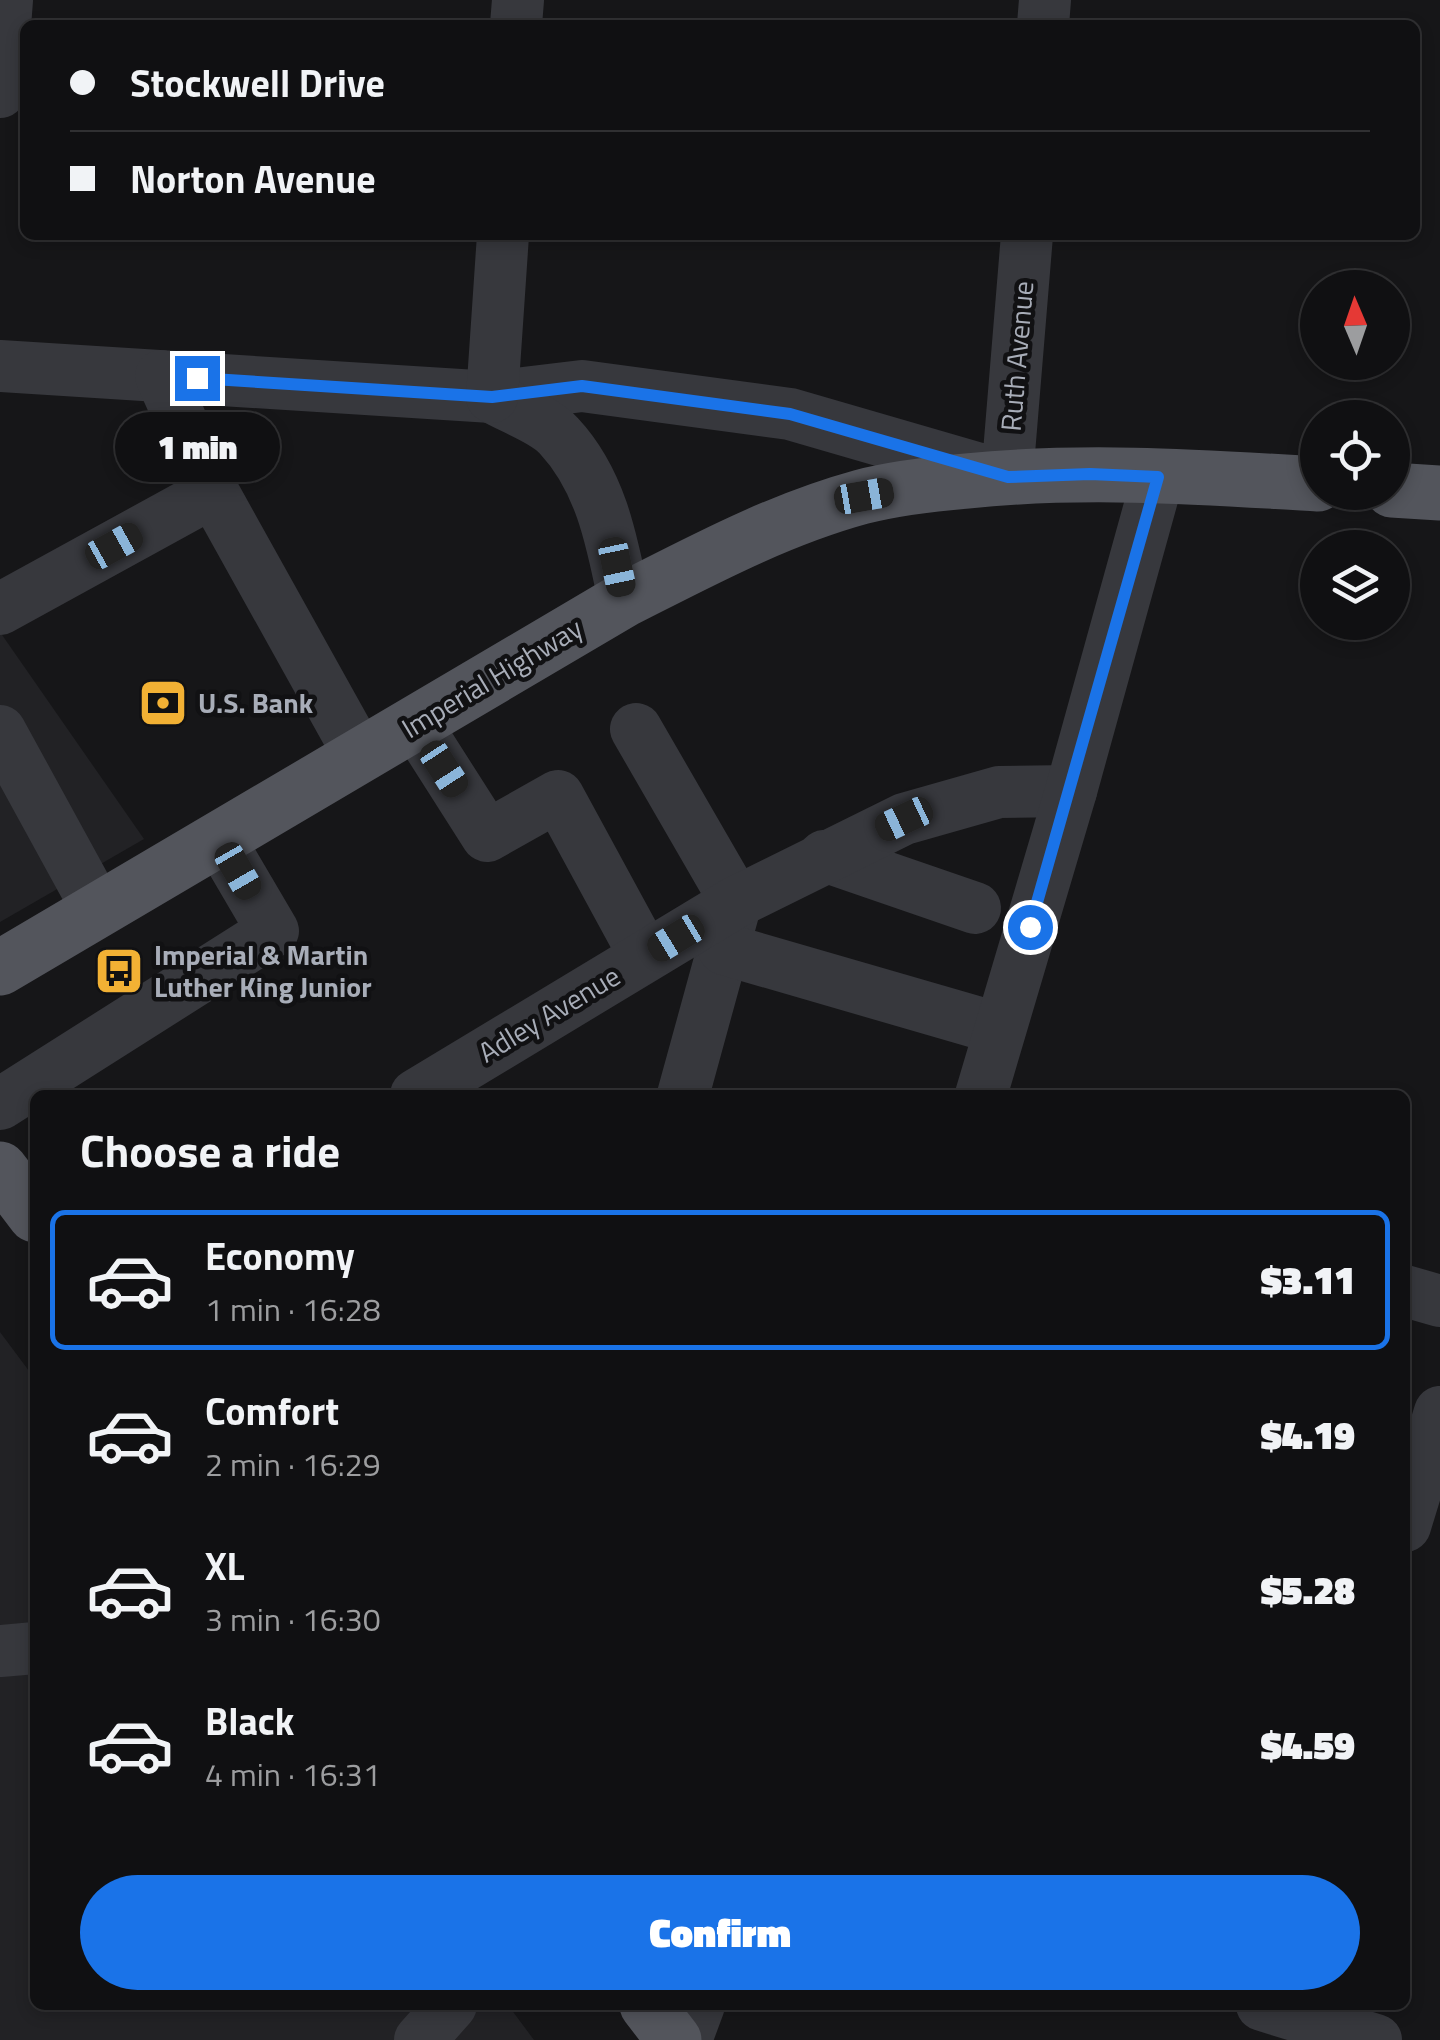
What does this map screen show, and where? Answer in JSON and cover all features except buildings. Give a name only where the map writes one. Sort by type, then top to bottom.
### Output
[{"type":"main road","name":"Imperial Highway","points":[[0,968],[624,600],[794,518],[864,496],[1008,477],[1090,474],[1300,483]]},
{"type":"main road","points":[[1410,491],[1440,493]]},
{"type":"main road","points":[[0,1168],[30,1207]]},
{"type":"main road","points":[[651,2010],[674,2040]]},
{"type":"street","points":[[6,0],[7,71]]},
{"type":"street","points":[[492,397],[503,240]]},
{"type":"street","name":"Ruth Avenue","points":[[1008,477],[1026,240]]},
{"type":"street","points":[[0,366],[492,397],[582,386],[790,414],[1008,477]]},
{"type":"street","points":[[161,376],[212,492],[360,756]]},
{"type":"street","points":[[492,397],[558,434],[593,483],[610,534],[624,600]]},
{"type":"street","points":[[982,1090],[1158,477]]},
{"type":"street","points":[[0,609],[212,492]]},
{"type":"street","points":[[415,723],[487,836],[558,796],[646,956]]},
{"type":"street","points":[[636,728],[730,925],[685,1090]]},
{"type":"street","points":[[1,737],[98,910]]},
{"type":"street","name":"Adley Avenue","points":[[424,1090],[646,956],[730,925],[824,856],[904,819],[1000,792],[1071,790]]},
{"type":"street","points":[[0,1104],[274,932],[219,838]]},
{"type":"street","points":[[824,856],[975,908]]},
{"type":"street","points":[[730,925],[1000,1029]]},
{"type":"street","points":[[1410,1293],[1440,1301]]},
{"type":"street","points":[[1410,1510],[1440,1412]]},
{"type":"street","points":[[0,1652],[30,1649]]},
{"type":"street","points":[[420,2040],[446,2010]]},
{"type":"street","points":[[686,2040],[697,2010]]},
{"type":"street","points":[[1248,2040],[1258,2010]]},
{"type":"street","points":[[1277,2010],[1376,2040]]},
{"type":"shaded area","points":[[0,632],[144,839],[0,922]]},
{"type":"shaded area","points":[[0,1332],[30,1372],[30,2010],[512,2010],[534,2040],[0,2040]]},
{"type":"place","name":"U.S. Bank","points":[[163,703]]},
{"type":"place","name":"Imperial & Martin Luther King Junior","points":[[119,971]]},
{"type":"route","points":[[197,378],[492,397],[582,386],[790,414],[1008,477],[1158,477],[1030,927]]}]
